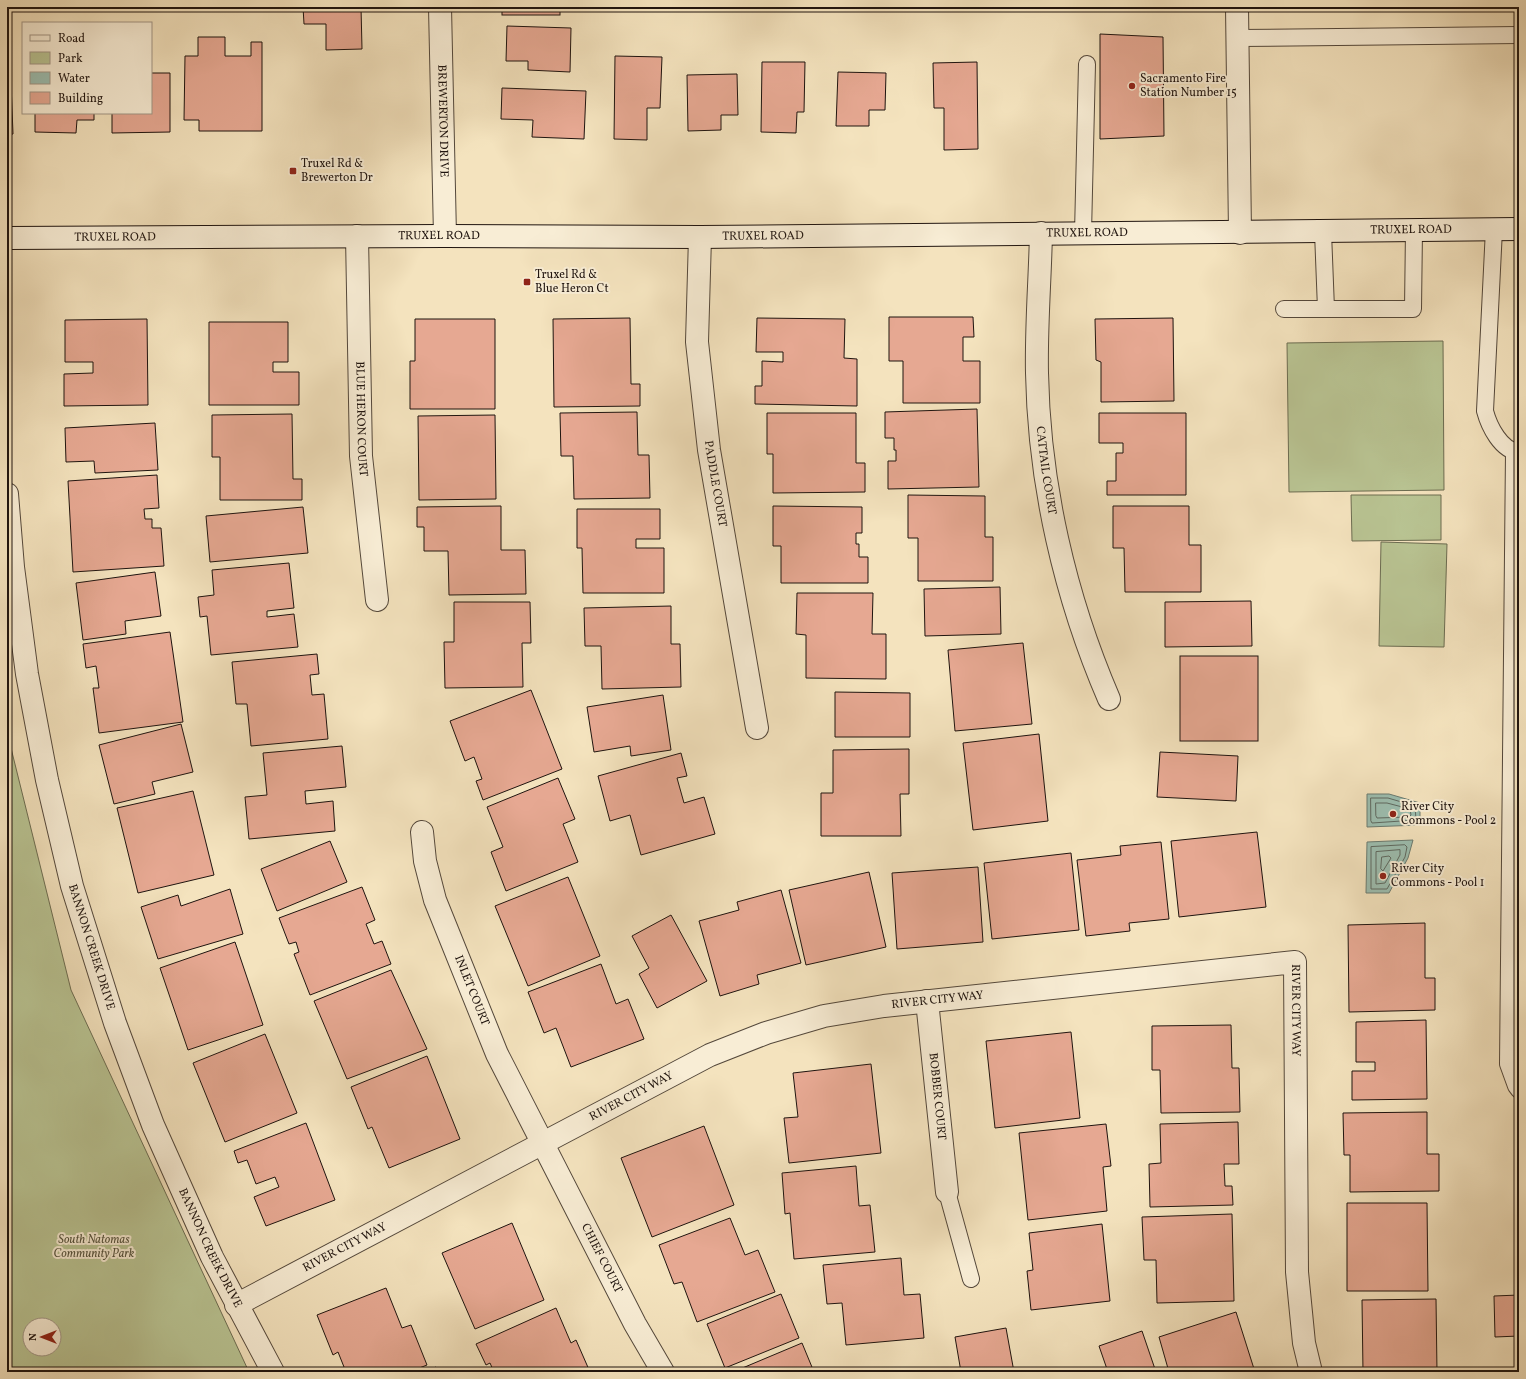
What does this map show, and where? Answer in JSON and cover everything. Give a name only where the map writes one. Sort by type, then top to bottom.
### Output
[{"type":"street","name":"BREWERTON DRIVE","points":[[440,7],[444,236]]},
{"type":"street","points":[[1237,7],[1240,233]]},
{"type":"street","name":"TRUXEL ROAD","points":[[7,238],[357,236],[700,237],[1042,233],[1240,233],[1519,229]]},
{"type":"street","name":"CATTAIL COURT","points":[[1042,233],[1037,372],[1040,434],[1049,496],[1068,587],[1098,675],[1109,700]]},
{"type":"street","name":"BLUE HERON COURT","points":[[357,236],[361,456],[377,600]]},
{"type":"street","name":"PADDLE COURT","points":[[700,237],[697,342],[709,450],[756,728]]},
{"type":"street","name":"BANNON CREEK DRIVE","points":[[7,494],[13,567],[27,674],[47,780],[72,886],[115,1024],[153,1125],[212,1257],[236,1305],[273,1372]]},
{"type":"street","name":"INLET COURT","points":[[422,832],[425,861],[435,900],[497,1054],[542,1143]]},
{"type":"street","name":"RIVER CITY WAY","points":[[236,1305],[710,1055],[766,1033],[824,1016],[884,1006],[1295,962],[1298,1272],[1304,1343],[1311,1372]]},
{"type":"street","name":"BOBBER COURT","points":[[927,1001],[947,1192]]},
{"type":"street","name":"CHIEF COURT","points":[[542,1143],[635,1324],[664,1372]]},
{"type":"lane","points":[[1237,38],[1519,35]]},
{"type":"lane","points":[[1083,233],[1087,64]]},
{"type":"lane","points":[[1494,229],[1485,411],[1489,425],[1497,438],[1516,452],[1508,1064],[1516,1086],[1519,1090]]},
{"type":"lane","points":[[1284,309],[1413,308],[1414,230]]},
{"type":"lane","points":[[1323,232],[1326,309]]},
{"type":"lane","points":[[947,1192],[971,1279]]},
{"type":"green space","points":[[1443,341],[1444,490],[1289,492],[1287,343]]},
{"type":"green space","points":[[1351,495],[1441,495],[1441,540],[1352,541]]},
{"type":"green space","points":[[1381,542],[1447,544],[1444,647],[1379,646]]},
{"type":"green space","name":"South Natomas Community Park","points":[[7,723],[9,740],[71,990],[249,1372],[7,1372]]},
{"type":"water","name":"River City Commons - Pool 2","points":[[1367,794],[1389,794],[1420,803],[1420,825],[1367,827]]},
{"type":"water","name":"River City Commons - Pool 1","points":[[1413,840],[1408,858],[1389,893],[1366,893],[1367,842]]},
{"type":"building","points":[[52,7],[85,7],[85,9]]},
{"type":"building","points":[[303,7],[361,7],[362,49],[326,50],[326,24],[304,24]]},
{"type":"building","points":[[502,7],[560,7],[560,15],[502,15]]},
{"type":"building","points":[[507,26],[571,28],[570,72],[528,70],[528,61],[506,61]]},
{"type":"building","name":"Sacramento Fire Station Number 15","points":[[1100,34],[1163,37],[1164,136],[1100,139]]},
{"type":"building","points":[[198,37],[225,37],[225,56],[251,56],[251,42],[262,42],[262,131],[199,131],[199,120],[184,120],[185,56],[198,56]]},
{"type":"building","points":[[615,56],[662,57],[660,108],[647,108],[647,140],[614,139]]},
{"type":"building","points":[[7,58],[10,58],[13,134],[7,135]]},
{"type":"building","points":[[762,62],[805,62],[804,112],[797,112],[796,133],[761,132]]},
{"type":"building","points":[[977,62],[978,149],[944,150],[944,108],[934,108],[933,63]]},
{"type":"building","points":[[838,72],[886,73],[885,110],[869,110],[869,126],[836,126]]},
{"type":"building","points":[[152,73],[170,73],[170,132],[112,133],[112,114],[152,114]]},
{"type":"building","points":[[737,74],[738,115],[721,115],[721,130],[688,131],[687,75]]},
{"type":"building","points":[[502,88],[586,91],[584,139],[532,137],[533,120],[501,119]]},
{"type":"building","points":[[35,114],[94,114],[94,120],[77,120],[76,133],[35,132]]},
{"type":"building","points":[[889,317],[973,317],[974,337],[963,337],[963,361],[980,361],[980,403],[903,403],[903,361],[889,361]]},
{"type":"building","points":[[630,318],[631,384],[640,384],[640,406],[554,407],[553,319]]},
{"type":"building","points":[[757,318],[845,319],[844,358],[857,359],[857,406],[755,404],[755,386],[762,386],[762,361],[783,362],[783,352],[756,352]]},
{"type":"building","points":[[1173,318],[1174,401],[1101,402],[1101,362],[1096,360],[1095,319]]},
{"type":"building","points":[[147,319],[148,405],[64,406],[64,374],[93,373],[93,362],[65,362],[65,320]]},
{"type":"building","points":[[415,319],[495,319],[495,409],[410,409],[410,361],[415,361]]},
{"type":"building","points":[[209,322],[288,322],[288,362],[273,362],[273,372],[299,372],[299,405],[209,405]]},
{"type":"building","points":[[977,409],[979,487],[888,489],[888,461],[896,461],[896,450],[894,450],[894,438],[885,438],[885,412]]},
{"type":"building","points":[[637,412],[638,455],[649,455],[650,498],[574,499],[573,456],[561,456],[560,413]]},
{"type":"building","points":[[767,413],[856,413],[856,463],[865,463],[865,492],[773,493],[773,454],[767,454]]},
{"type":"building","points":[[1099,413],[1186,413],[1186,495],[1107,495],[1107,481],[1116,481],[1116,453],[1123,453],[1123,443],[1099,443]]},
{"type":"building","points":[[292,414],[293,479],[302,479],[302,500],[220,500],[220,457],[212,457],[212,415]]},
{"type":"building","points":[[495,415],[496,499],[419,500],[418,416]]},
{"type":"building","points":[[155,423],[158,470],[95,473],[94,461],[66,462],[65,428]]},
{"type":"building","points":[[157,475],[159,508],[144,509],[145,519],[152,519],[152,528],[161,528],[164,566],[73,572],[68,481]]},
{"type":"building","points":[[908,495],[985,496],[985,537],[993,537],[993,581],[918,581],[918,538],[908,538]]},
{"type":"building","points":[[501,506],[501,550],[525,550],[526,594],[449,595],[448,551],[424,551],[424,527],[417,527],[417,507]]},
{"type":"building","points":[[773,506],[862,507],[862,533],[856,533],[856,544],[859,544],[859,557],[868,557],[868,583],[781,583],[781,546],[773,546]]},
{"type":"building","points":[[1113,506],[1189,506],[1189,545],[1201,545],[1201,592],[1125,592],[1124,548],[1113,548]]},
{"type":"building","points":[[303,507],[308,553],[210,562],[206,516]]},
{"type":"building","points":[[577,509],[660,509],[660,539],[636,539],[636,548],[664,548],[664,593],[583,593],[582,548],[577,548]]},
{"type":"building","points":[[289,563],[294,608],[267,611],[267,617],[294,614],[298,647],[211,655],[207,616],[200,617],[198,597],[214,595],[212,570]]},
{"type":"building","points":[[155,572],[161,616],[125,621],[126,634],[83,640],[76,583]]},
{"type":"building","points":[[1000,587],[1001,634],[925,636],[924,589]]},
{"type":"building","points":[[797,593],[873,593],[872,634],[886,634],[886,679],[806,678],[806,635],[796,634]]},
{"type":"building","points":[[1251,601],[1252,646],[1165,647],[1165,602]]},
{"type":"building","points":[[454,602],[530,602],[531,643],[522,643],[523,687],[445,688],[444,642],[454,642]]},
{"type":"building","points":[[671,606],[671,644],[680,644],[681,687],[602,689],[601,646],[585,646],[584,608]]},
{"type":"building","points":[[170,632],[183,722],[99,733],[93,688],[99,688],[96,666],[86,668],[83,644]]},
{"type":"building","points":[[1023,643],[1032,724],[955,731],[948,650]]},
{"type":"building","points":[[317,654],[319,674],[310,675],[312,695],[324,694],[328,739],[251,746],[247,704],[236,704],[232,662]]},
{"type":"building","points":[[1180,656],[1258,656],[1258,741],[1180,741]]},
{"type":"building","points":[[531,690],[562,769],[483,800],[476,781],[482,779],[474,757],[465,761],[450,721]]},
{"type":"building","points":[[835,692],[910,693],[910,737],[835,737]]},
{"type":"building","points":[[663,695],[671,750],[631,756],[630,746],[594,752],[587,707]]},
{"type":"building","points":[[181,724],[193,772],[152,782],[155,794],[114,804],[99,745]]},
{"type":"building","points":[[1039,734],[1048,821],[973,830],[963,743]]},
{"type":"building","points":[[342,746],[346,787],[305,791],[306,804],[333,801],[335,831],[249,839],[245,797],[267,795],[263,753]]},
{"type":"building","points":[[909,749],[909,794],[900,794],[901,836],[821,836],[821,793],[833,793],[833,750]]},
{"type":"building","points":[[1160,752],[1238,756],[1236,801],[1157,797]]},
{"type":"building","points":[[681,753],[687,776],[677,778],[684,803],[704,797],[715,834],[641,855],[630,815],[610,821],[598,776]]},
{"type":"building","points":[[558,778],[575,819],[563,824],[578,862],[506,891],[491,852],[503,847],[487,807]]},
{"type":"building","points":[[193,791],[214,875],[138,893],[117,808]]},
{"type":"building","points":[[1257,832],[1266,907],[1179,917],[1171,841]]},
{"type":"building","points":[[330,841],[347,882],[277,911],[261,869]]},
{"type":"building","points":[[1161,842],[1169,919],[1129,923],[1130,931],[1086,936],[1077,860],[1121,855],[1120,846]]},
{"type":"building","points":[[1071,853],[1079,930],[992,939],[984,863]]},
{"type":"building","points":[[978,867],[983,942],[897,949],[892,873]]},
{"type":"building","points":[[869,872],[886,947],[806,965],[789,890]]},
{"type":"building","points":[[568,877],[600,956],[528,986],[495,906]]},
{"type":"building","points":[[362,887],[375,920],[366,924],[374,944],[382,941],[391,964],[310,995],[294,954],[299,952],[296,942],[289,944],[279,918]]},
{"type":"building","points":[[230,889],[243,934],[158,959],[141,907],[178,895],[181,906]]},
{"type":"building","points":[[781,890],[801,963],[757,975],[759,984],[720,996],[699,921],[739,910],[737,902]]},
{"type":"building","points":[[671,915],[707,981],[657,1008],[639,974],[649,968],[632,936]]},
{"type":"building","points":[[1425,923],[1425,978],[1435,978],[1435,1010],[1349,1012],[1348,925]]},
{"type":"building","points":[[235,942],[263,1025],[188,1050],[160,968]]},
{"type":"building","points":[[601,964],[616,1004],[628,999],[644,1039],[571,1067],[556,1028],[544,1033],[528,992]]},
{"type":"building","points":[[391,970],[427,1049],[347,1079],[314,1001]]},
{"type":"building","points":[[1426,1020],[1427,1099],[1352,1100],[1352,1071],[1375,1071],[1375,1062],[1356,1062],[1356,1022]]},
{"type":"building","points":[[1231,1025],[1232,1068],[1239,1068],[1240,1112],[1161,1113],[1160,1070],[1152,1070],[1152,1026]]},
{"type":"building","points":[[1071,1032],[1080,1118],[995,1128],[986,1041]]},
{"type":"building","points":[[265,1034],[297,1113],[225,1142],[193,1063]]},
{"type":"building","points":[[427,1056],[460,1139],[389,1168],[372,1127],[368,1129],[351,1087]]},
{"type":"building","points":[[871,1064],[881,1153],[789,1163],[784,1118],[798,1117],[793,1073]]},
{"type":"building","points":[[1427,1112],[1427,1154],[1439,1154],[1439,1191],[1350,1192],[1350,1155],[1344,1155],[1343,1113]]},
{"type":"building","points":[[1238,1122],[1239,1164],[1224,1164],[1225,1186],[1232,1186],[1233,1205],[1150,1207],[1149,1164],[1161,1163],[1160,1124]]},
{"type":"building","points":[[306,1123],[335,1200],[266,1226],[254,1197],[279,1187],[275,1177],[256,1184],[247,1160],[238,1163],[234,1151]]},
{"type":"building","points":[[1106,1124],[1111,1166],[1103,1167],[1107,1211],[1028,1220],[1019,1133]]},
{"type":"building","points":[[704,1126],[734,1205],[652,1237],[621,1158]]},
{"type":"building","points":[[856,1166],[859,1206],[870,1205],[875,1252],[794,1259],[790,1213],[785,1214],[782,1173]]},
{"type":"building","points":[[1347,1203],[1427,1203],[1428,1291],[1347,1291]]},
{"type":"building","points":[[1232,1214],[1234,1301],[1157,1303],[1156,1260],[1144,1260],[1142,1217]]},
{"type":"building","points":[[730,1218],[745,1255],[758,1250],[775,1292],[697,1322],[682,1282],[674,1284],[659,1245]]},
{"type":"building","points":[[512,1223],[544,1300],[475,1329],[442,1253]]},
{"type":"building","points":[[1102,1224],[1110,1301],[1031,1310],[1027,1271],[1033,1270],[1029,1233]]},
{"type":"building","points":[[901,1258],[904,1295],[920,1294],[924,1338],[846,1345],[842,1303],[827,1304],[823,1265]]},
{"type":"building","points":[[386,1288],[402,1328],[411,1325],[427,1365],[409,1372],[346,1372],[338,1352],[333,1355],[317,1315]]},
{"type":"building","points":[[781,1294],[799,1338],[725,1368],[707,1324]]},
{"type":"building","points":[[1519,1295],[1519,1336],[1495,1337],[1494,1296]]},
{"type":"building","points":[[1436,1299],[1437,1372],[1363,1372],[1362,1300]]},
{"type":"building","points":[[556,1308],[571,1343],[576,1340],[590,1372],[494,1372],[490,1363],[486,1365],[476,1344]]},
{"type":"building","points":[[1236,1312],[1255,1372],[1169,1372],[1159,1337]]},
{"type":"building","points":[[1006,1328],[1014,1372],[961,1372],[955,1337]]},
{"type":"building","points":[[1142,1331],[1156,1372],[1108,1372],[1099,1346]]},
{"type":"building","points":[[802,1343],[814,1372],[733,1372]]},
{"type":"building","points":[[436,1367],[438,1372],[425,1372]]},
{"type":"place","name":"Sacramento Fire Station Number 15","points":[[1132,86]]},
{"type":"place","name":"Truxel Rd & Brewerton Dr","points":[[293,171]]},
{"type":"place","name":"Truxel Rd & Blue Heron Ct","points":[[527,282]]},
{"type":"place","name":"River City Commons - Pool 2","points":[[1393,814]]},
{"type":"place","name":"River City Commons - Pool 1","points":[[1383,876]]}]
